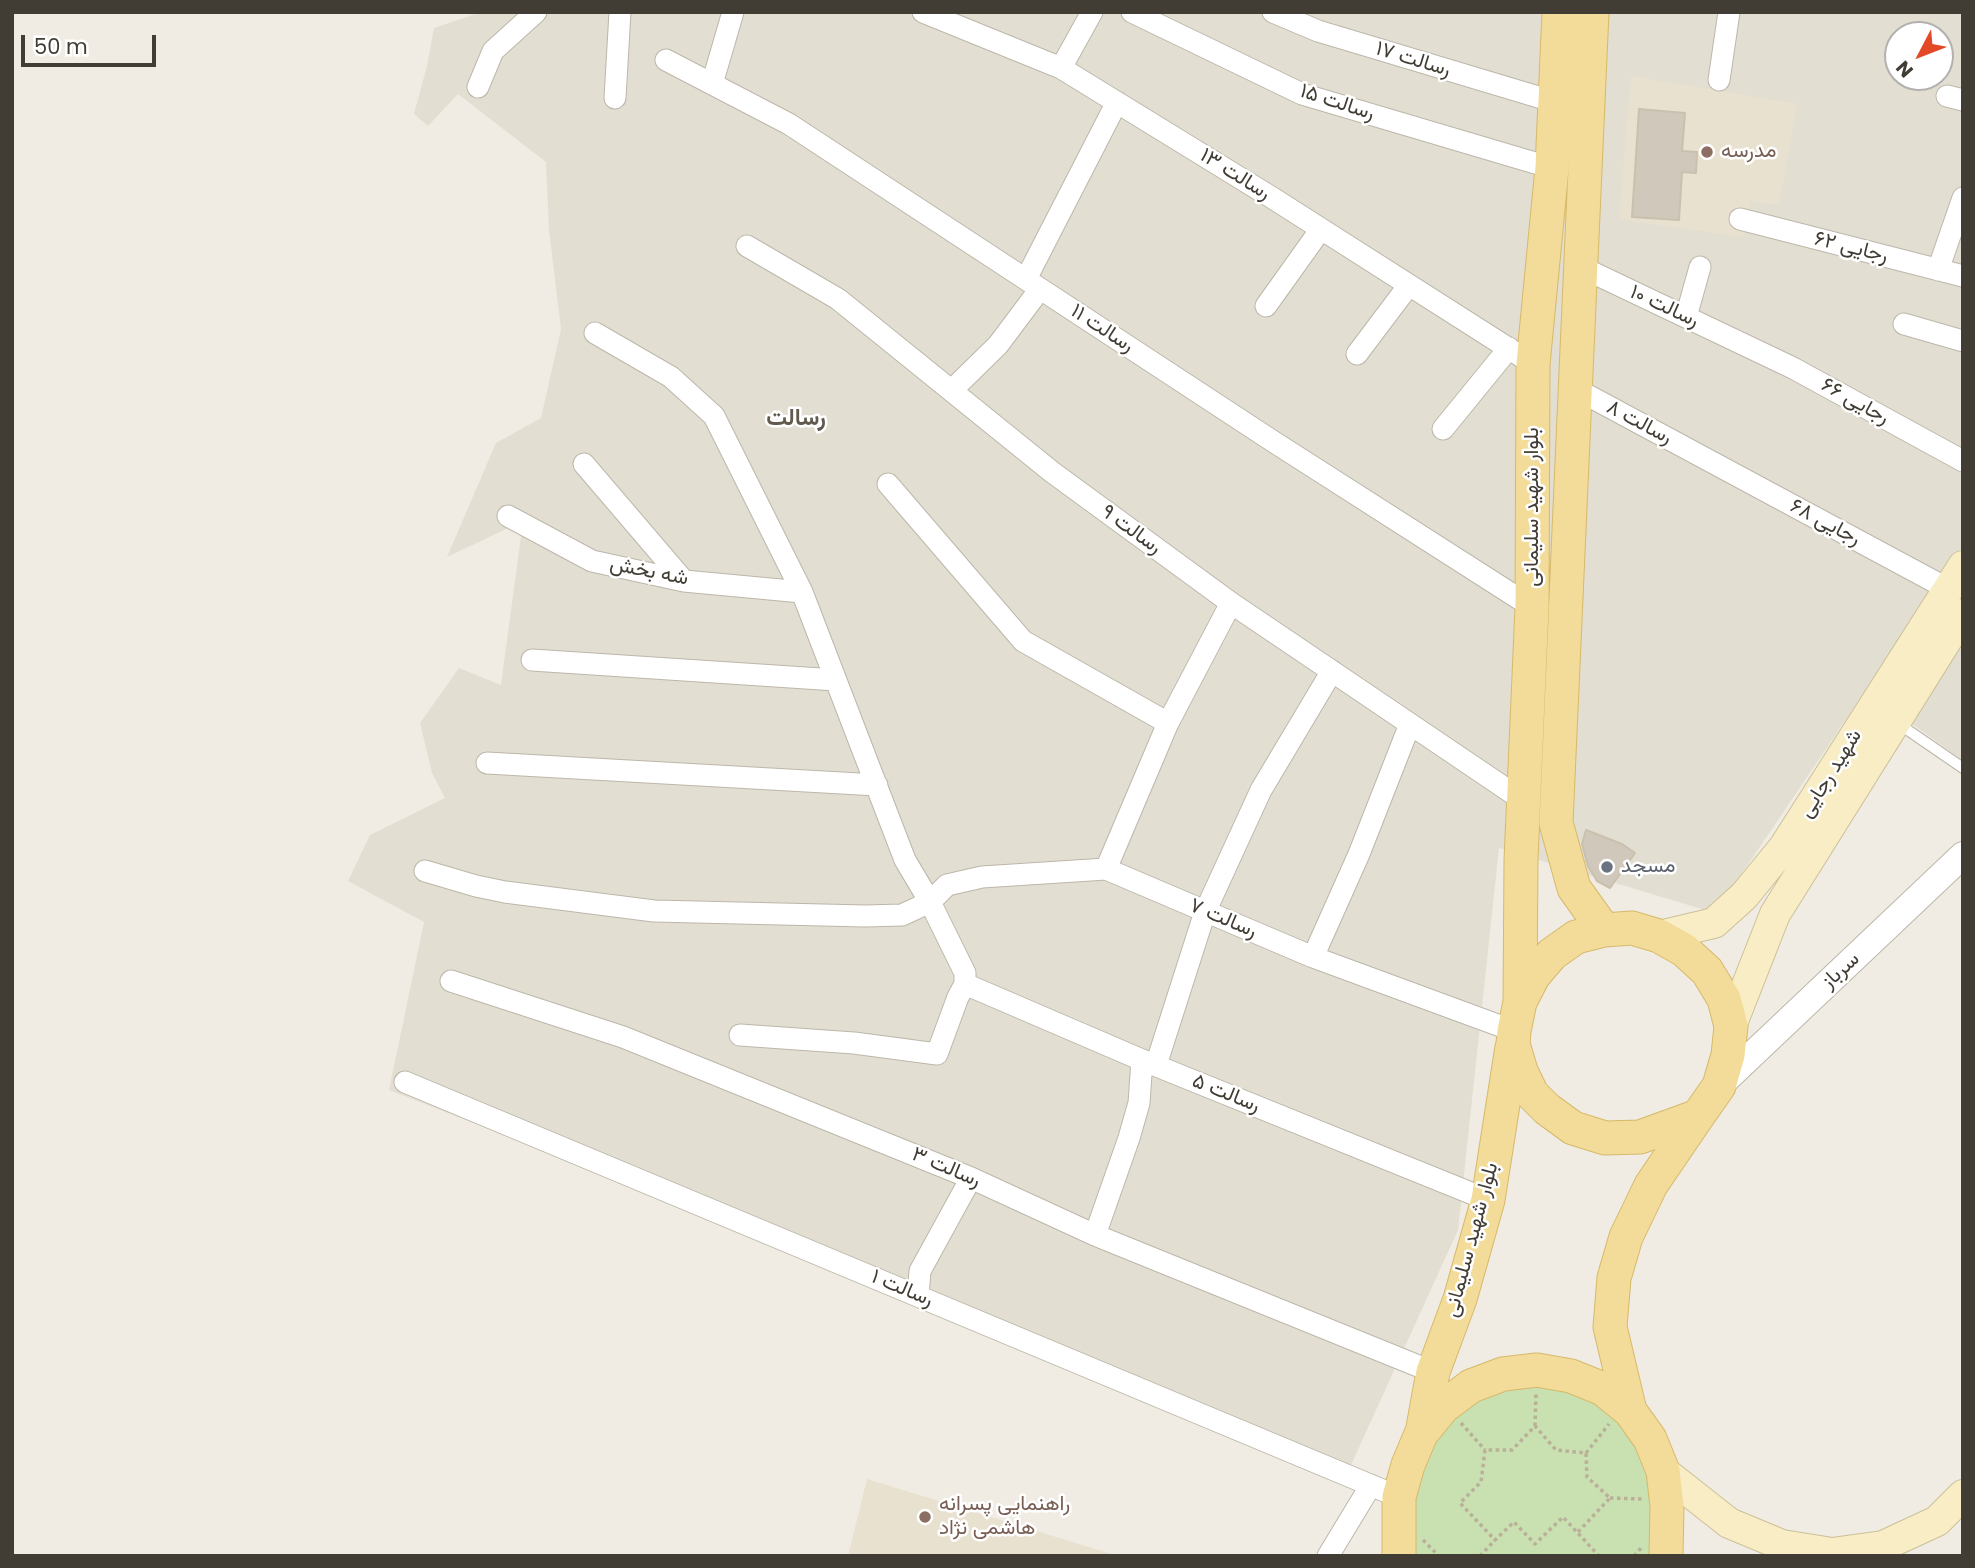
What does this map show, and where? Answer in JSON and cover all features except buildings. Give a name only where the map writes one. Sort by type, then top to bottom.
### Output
[{"type":"main road","name":"بلوار شهید سلیمانی","points":[[1437,1430],[1433,1372],[1460,1298],[1488,1200],[1516,1026],[1532,607],[1521,356],[1552,169],[1559,12]]},
{"type":"main road","name":"بلوار شهید سلیمانی","points":[[1592,12],[1556,822],[1574,888],[1604,930]]},
{"type":"main road","name":"شهید رجایی","points":[[1731,1026],[1775,914],[1895,722],[1958,589]]},
{"type":"main road","name":"شهید رجایی","points":[[1659,936],[1714,923],[1744,896],[1784,847],[1958,589]]},
{"type":"main road","points":[[1622,1414],[1610,1327],[1614,1279],[1626,1237],[1651,1185],[1719,1086],[1728,1055],[1731,1026],[1724,999],[1707,971],[1684,950],[1659,936],[1632,928],[1604,930],[1576,937],[1552,954],[1534,975],[1516,1026],[1521,1072],[1532,1094],[1573,1128],[1605,1138],[1640,1137],[1698,1116]]},
{"type":"main road","points":[[1409,1551],[1385,1491],[1437,1430],[1443,1407],[1471,1387],[1503,1374],[1537,1370],[1571,1376],[1603,1390],[1622,1414],[1650,1439],[1657,1485],[1667,1506],[1666,1556]]},
{"type":"main road","points":[[1657,1485],[1729,1523],[1782,1545],[1832,1553],[1883,1546],[1937,1521],[1963,1496]]},
{"type":"street","points":[[478,86],[493,51],[536,12]]},
{"type":"street","points":[[615,98],[621,12]]},
{"type":"street","points":[[712,84],[733,12]]},
{"type":"street","name":"رسالت ۱۳","points":[[923,12],[1061,68],[1521,356]]},
{"type":"street","points":[[1061,68],[1092,12]]},
{"type":"street","name":"رسالت ۱۵","points":[[1132,12],[1302,94],[1552,169]]},
{"type":"street","name":"رسالت ۱۷","points":[[1273,12],[1318,31],[1555,102]]},
{"type":"street","points":[[1719,80],[1729,12]]},
{"type":"street","name":"رسالت ۱۱","points":[[666,60],[789,124],[1274,442],[1532,607]]},
{"type":"street","points":[[951,390],[998,345],[1033,284],[1117,102]]},
{"type":"street","points":[[1938,270],[1963,198]]},
{"type":"street","name":"رجایی ۶۲","points":[[1740,219],[1963,276]]},
{"type":"street","points":[[1266,306],[1321,229]]},
{"type":"street","name":"رسالت ۹","points":[[747,246],[838,299],[1052,472],[1231,603],[1524,801]]},
{"type":"street","name":"رسالت ۱۰","points":[[1581,267],[1747,346]]},
{"type":"street","points":[[1686,317],[1700,267]]},
{"type":"street","points":[[1357,355],[1409,285]]},
{"type":"street","points":[[1904,324],[1963,341]]},
{"type":"street","points":[[595,333],[671,377],[714,416],[802,592],[905,860],[930,902],[965,973],[965,984],[937,1054],[854,1043],[740,1035]]},
{"type":"street","name":"رجایی ۶۶","points":[[1747,346],[1793,368],[1963,461]]},
{"type":"street","points":[[1443,429],[1521,356]]},
{"type":"street","name":"رسالت ۸","points":[[1576,389],[1702,457]]},
{"type":"street","name":"رجایی ۶۸","points":[[1702,457],[1958,589]]},
{"type":"street","points":[[584,464],[684,581]]},
{"type":"street","points":[[888,484],[1023,641],[1168,723]]},
{"type":"street","name":"شه بخش","points":[[508,516],[592,561],[684,581],[802,592]]},
{"type":"street","points":[[1106,869],[1168,723],[1231,603]]},
{"type":"street","points":[[531,660],[836,680]]},
{"type":"street","points":[[1095,1235],[1132,1127],[1149,1063],[1205,912],[1261,790],[1332,671]]},
{"type":"street","points":[[1313,957],[1359,854],[1410,724]]},
{"type":"street","points":[[487,763],[877,785]]},
{"type":"street","name":"سرباز","points":[[1719,1086],[1963,855]]},
{"type":"street","name":"رسالت ۷","points":[[425,871],[505,892],[654,911],[902,915],[930,902],[947,885],[982,877],[1106,869],[1313,957],[1516,1026]]},
{"type":"street","name":"رسالت ۳","points":[[451,981],[623,1037],[971,1178],[1095,1235],[1433,1372]]},
{"type":"street","name":"رسالت ۵","points":[[965,984],[1149,1063],[1488,1200]]},
{"type":"street","name":"رسالت ۱","points":[[405,1082],[1385,1491]]},
{"type":"street","points":[[918,1296],[920,1271],[971,1178]]},
{"type":"street","points":[[1328,1556],[1385,1491]]},
{"type":"lane","points":[[1895,722],[1963,768]]},
{"type":"path","points":[[1485,1450],[1512,1450],[1535,1426],[1537,1383]]},
{"type":"path","points":[[1609,1499],[1587,1477],[1586,1453],[1622,1414]]},
{"type":"path","points":[[1437,1430],[1460,1418],[1485,1450],[1481,1482],[1460,1503],[1495,1540]]},
{"type":"path","points":[[1535,1426],[1556,1450],[1586,1453]]},
{"type":"path","points":[[1578,1532],[1609,1499],[1657,1485]]},
{"type":"path","points":[[1480,1556],[1514,1522],[1535,1544],[1563,1517],[1599,1556]]},
{"type":"path","points":[[1409,1551],[1419,1536],[1439,1556]]},
{"type":"shaded area","points":[[481,12],[1963,12],[1963,761],[1866,690],[1715,913],[1499,848],[1458,1230],[1351,1465],[389,1090],[424,922],[348,881],[370,835],[445,798],[432,773],[420,723],[459,668],[501,685],[523,521],[447,557],[496,443],[541,418],[561,329],[549,230],[546,162],[458,94],[428,126],[414,114],[434,28]]},
{"type":"shaded area","name":"مدرسه","points":[[1631,76],[1797,104],[1779,205],[1750,201],[1743,237],[1619,219]]},
{"type":"shaded area","name":"راهنمایی پسرانه هاشمی نژاد","points":[[867,1479],[1118,1556],[848,1556]]},
{"type":"green space","points":[[1512,1379],[1601,1399],[1648,1463],[1659,1556],[1414,1556],[1418,1477],[1427,1454],[1452,1417]]},
{"type":"place","name":"مدرسه","points":[[1707,152]]},
{"type":"place","name":"مسجد","points":[[1607,867]]},
{"type":"place","name":"راهنمایی پسرانه هاشمی نژاد","points":[[925,1517]]},
{"type":"district","name":"رسالت","points":[[796,419]]}]
